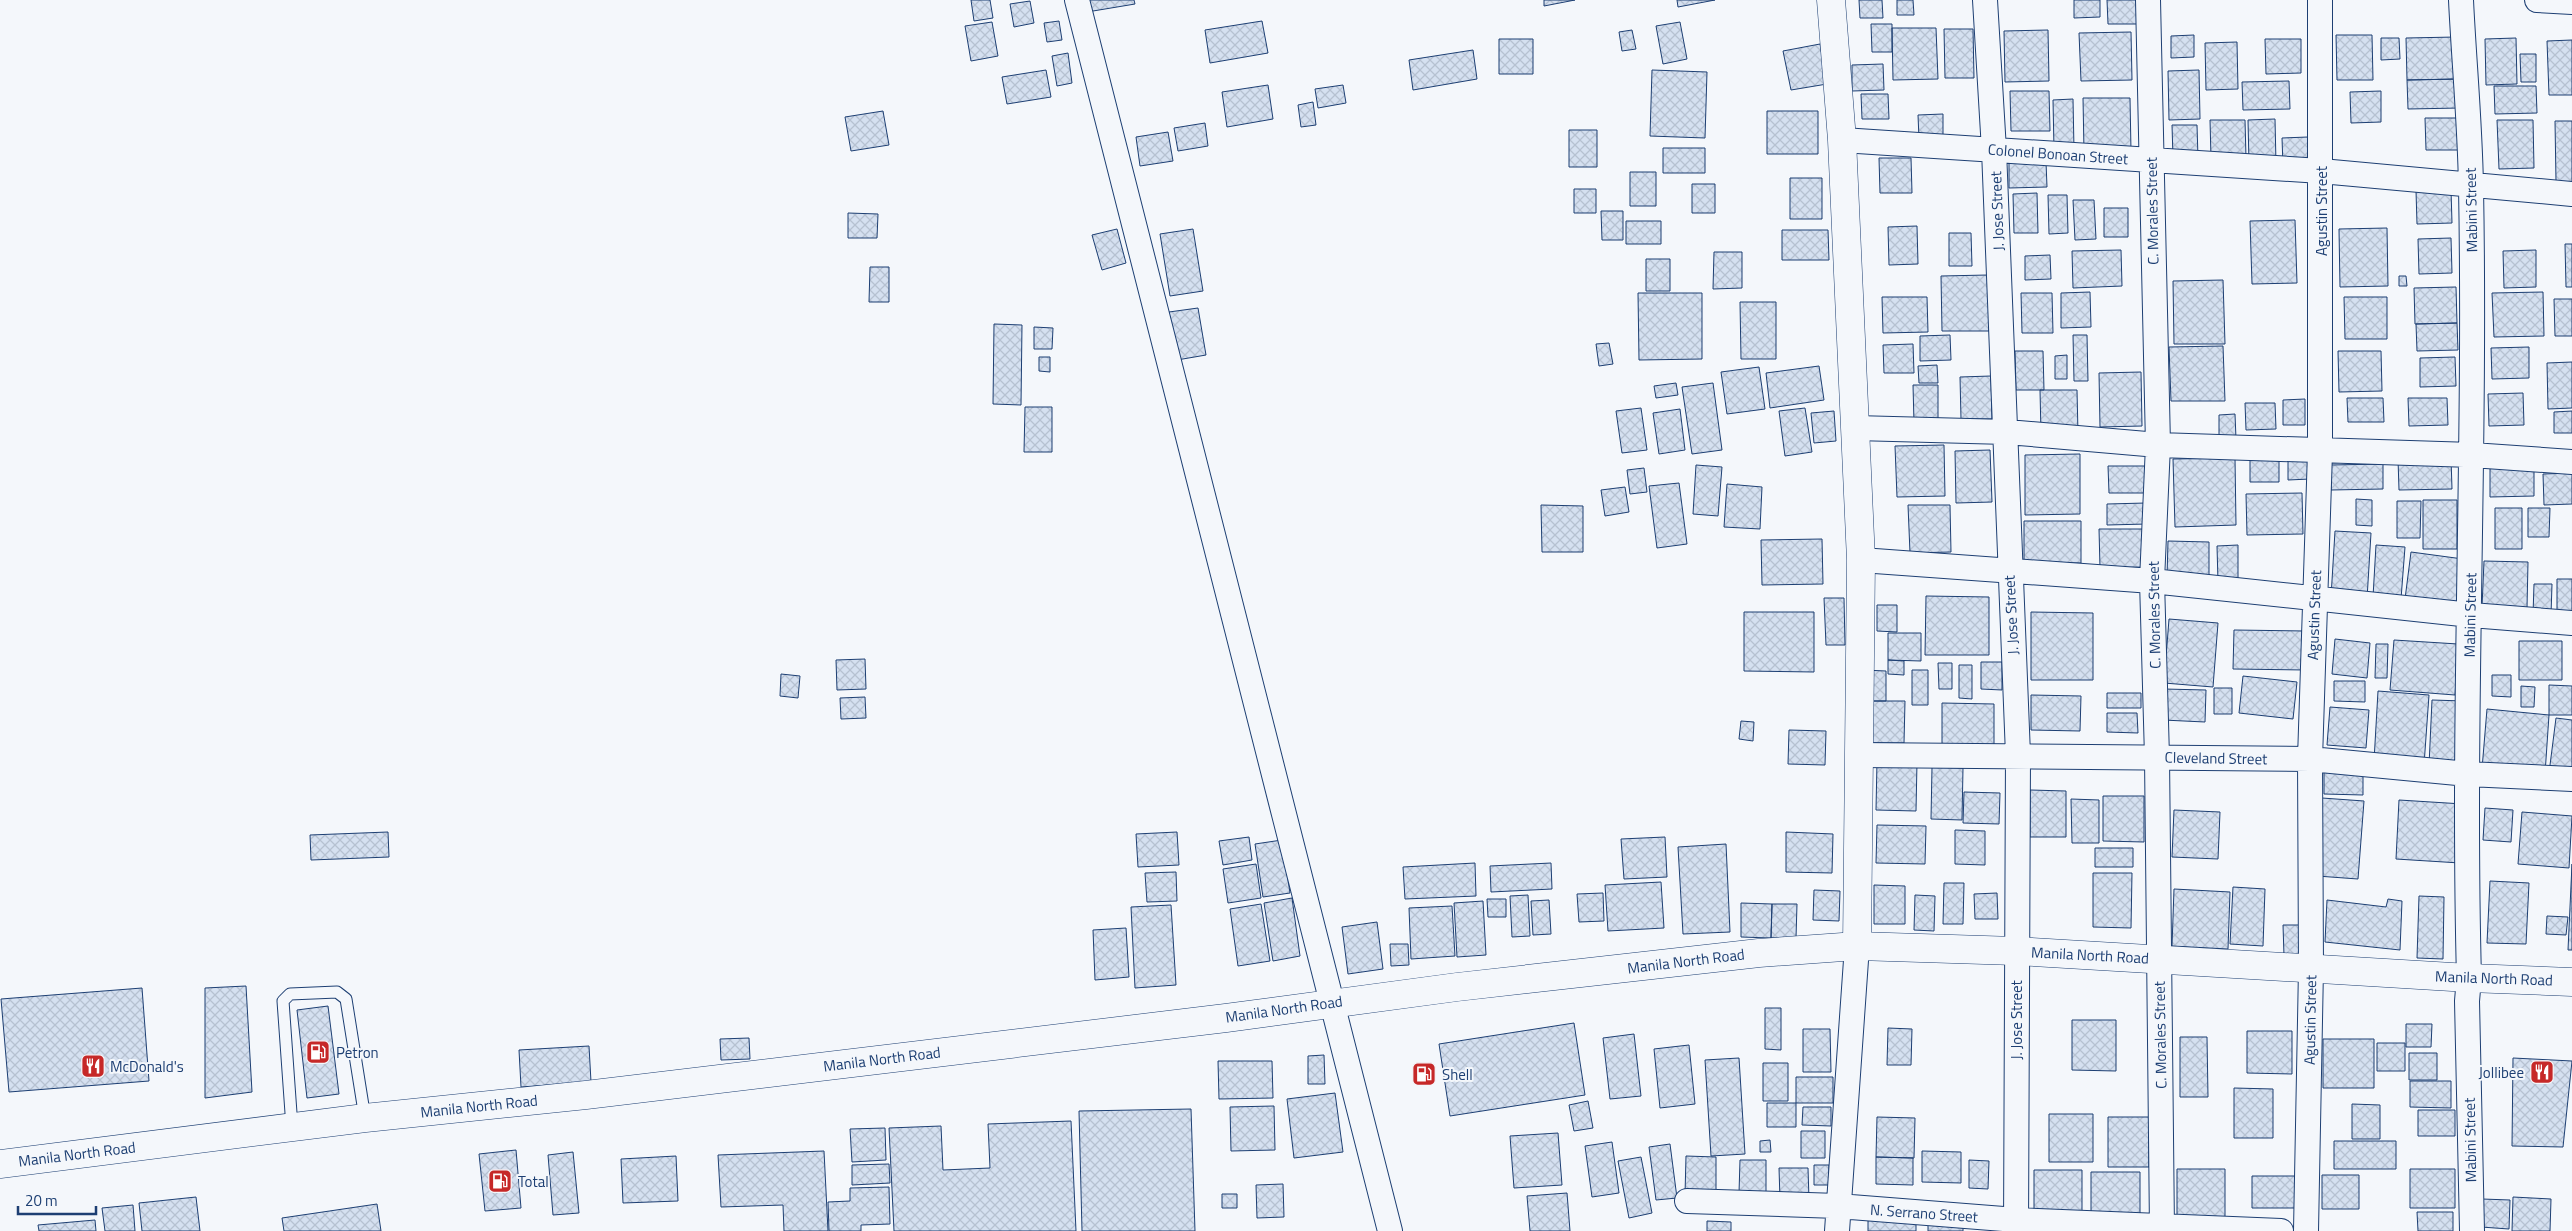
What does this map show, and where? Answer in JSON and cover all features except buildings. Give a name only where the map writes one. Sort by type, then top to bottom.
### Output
[{"type":"main road","points":[[1831,0],[1842,140],[1861,560],[1857,946]]},
{"type":"main road","name":"Manila North Road","points":[[0,1164],[365,1118],[586,1095],[1216,1019],[1332,1002],[1759,953],[1857,946],[2016,951],[2469,978],[2572,982]]},
{"type":"street","points":[[1077,0],[1390,1231]]},
{"type":"street","name":"J. Jose Street","points":[[1984,0],[1994,150],[2007,432],[2009,569],[2018,755],[2016,1225]]},
{"type":"street","name":"C. Morales Street","points":[[2148,0],[2150,160],[2158,445],[2152,581],[2157,756],[2162,1229]]},
{"type":"street","name":"Agustin Street","points":[[2306,1231],[2311,968],[2310,759],[2320,452],[2320,0]]},
{"type":"street","name":"Mabini Street","points":[[2460,0],[2471,184],[2472,454],[2468,774],[2469,978],[2467,1001],[2472,1231]]},
{"type":"street","points":[[2538,0],[2572,2]]},
{"type":"street","name":"Colonel Bonoan Street","points":[[1842,140],[2321,171],[2572,194]]},
{"type":"street","points":[[1855,428],[2007,432],[2158,445],[2320,452],[2472,454],[2572,462]]},
{"type":"street","points":[[1861,560],[2009,569],[2152,581],[2470,615],[2572,623]]},
{"type":"street","name":"Cleveland Street","points":[[1858,755],[2157,756],[2310,759],[2468,774],[2572,780]]},
{"type":"street","points":[[1837,1231],[1857,946]]},
{"type":"street","name":"N. Serrano Street","points":[[1687,1201],[1838,1206],[2016,1225],[2281,1231]]},
{"type":"lane","points":[[292,1127],[282,1001],[290,994],[337,992],[346,999],[365,1118]]},
{"type":"place","name":"Petron","points":[[318,1052]]},
{"type":"place","name":"McDonald's","points":[[93,1066]]},
{"type":"place","name":"Jollibee","points":[[2542,1072]]},
{"type":"place","name":"Shell","points":[[1424,1074]]},
{"type":"place","name":"Total","points":[[500,1181]]}]
